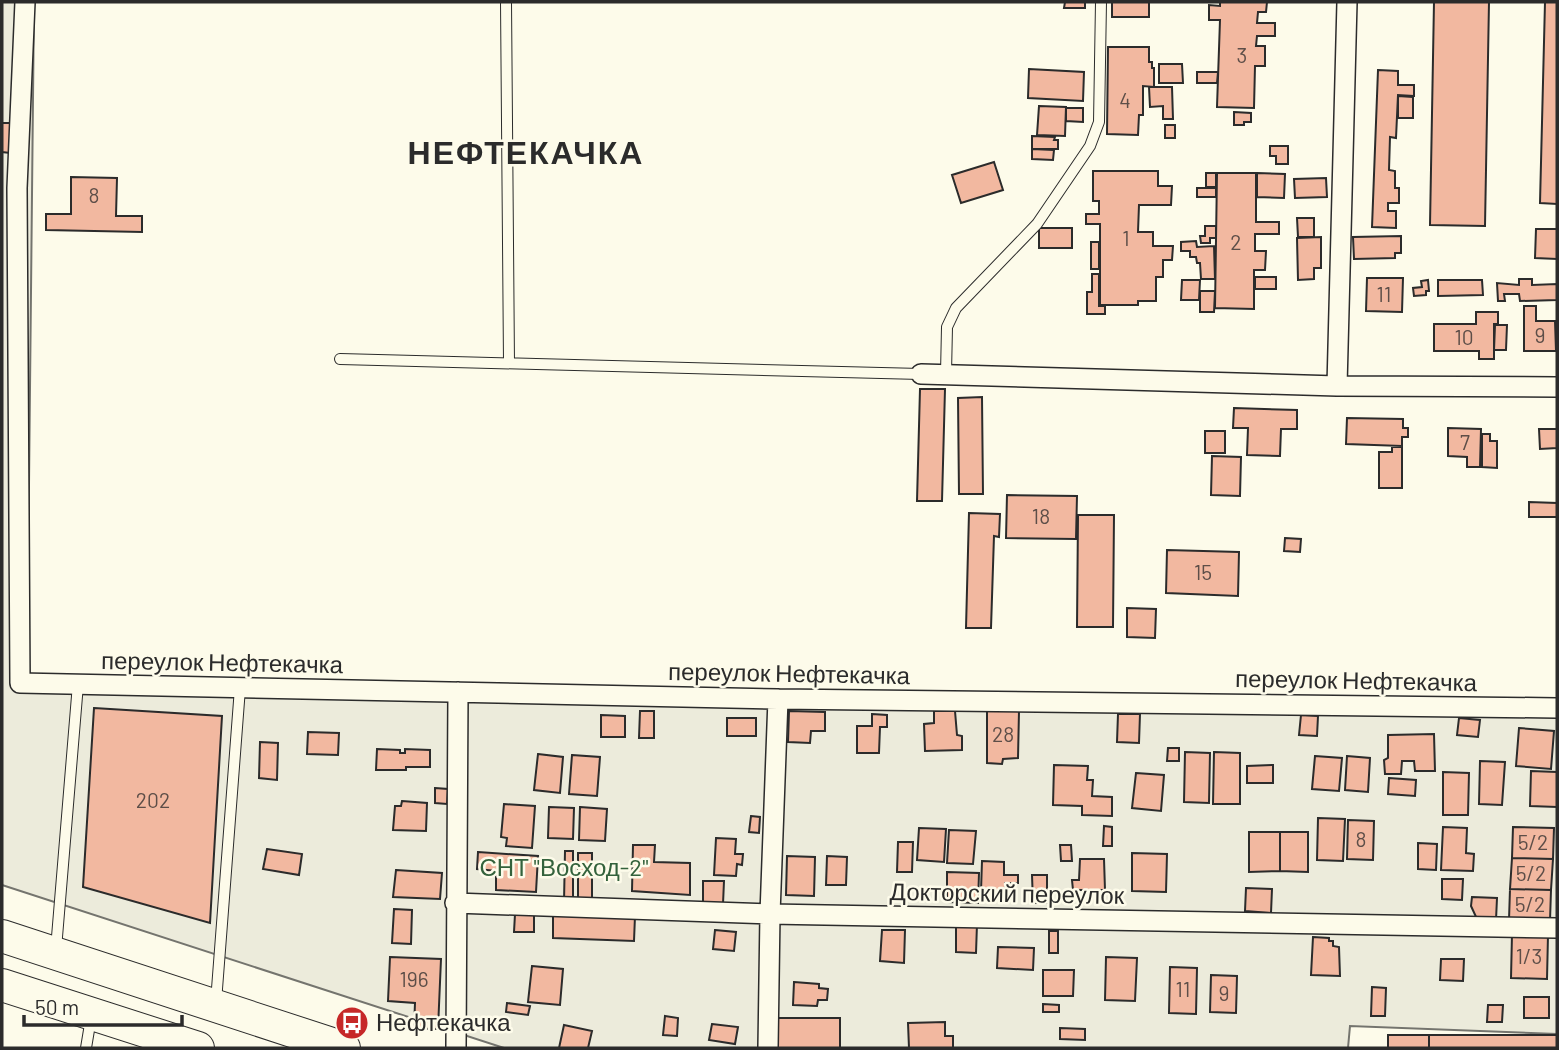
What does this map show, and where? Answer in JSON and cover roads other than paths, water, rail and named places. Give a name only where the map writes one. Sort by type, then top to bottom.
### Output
[{"type":"highway","points":[[2,936],[344,1048]]},
{"type":"highway","points":[[2,985],[198,1048]]},
{"type":"street","points":[[9,188],[25,2]]},
{"type":"street","points":[[1337,386],[1347,2]]},
{"type":"street","name":"переулок Нефтекачка","points":[[9,188],[20,684],[778,699],[1557,708]]},
{"type":"street","points":[[921,374],[1337,386],[1557,387]]},
{"type":"street","points":[[456,1048],[458,692]]},
{"type":"street","points":[[768,1048],[778,699]]},
{"type":"street","name":"Докторский переулок","points":[[456,903],[770,914],[1557,928]]},
{"type":"lane","points":[[506,2],[509,363]]},
{"type":"lane","points":[[946,373],[947,327],[956,309],[1037,224],[1090,146],[1099,122],[1101,2]]},
{"type":"lane","points":[[340,359],[921,374]]},
{"type":"lane","points":[[56,954],[78,684]]},
{"type":"lane","points":[[216,1006],[240,688]]},
{"type":"lane","points":[[86,1048],[91,1014]]},
{"type":"place","name":"Нефтекачка","points":[[352,1023]]},
{"type":"district","name":"НЕФТЕКАЧКА","points":[[526,153]]},
{"type":"park label","name":"СНТ \"Восход-2\"","points":[[564,868]]}]
